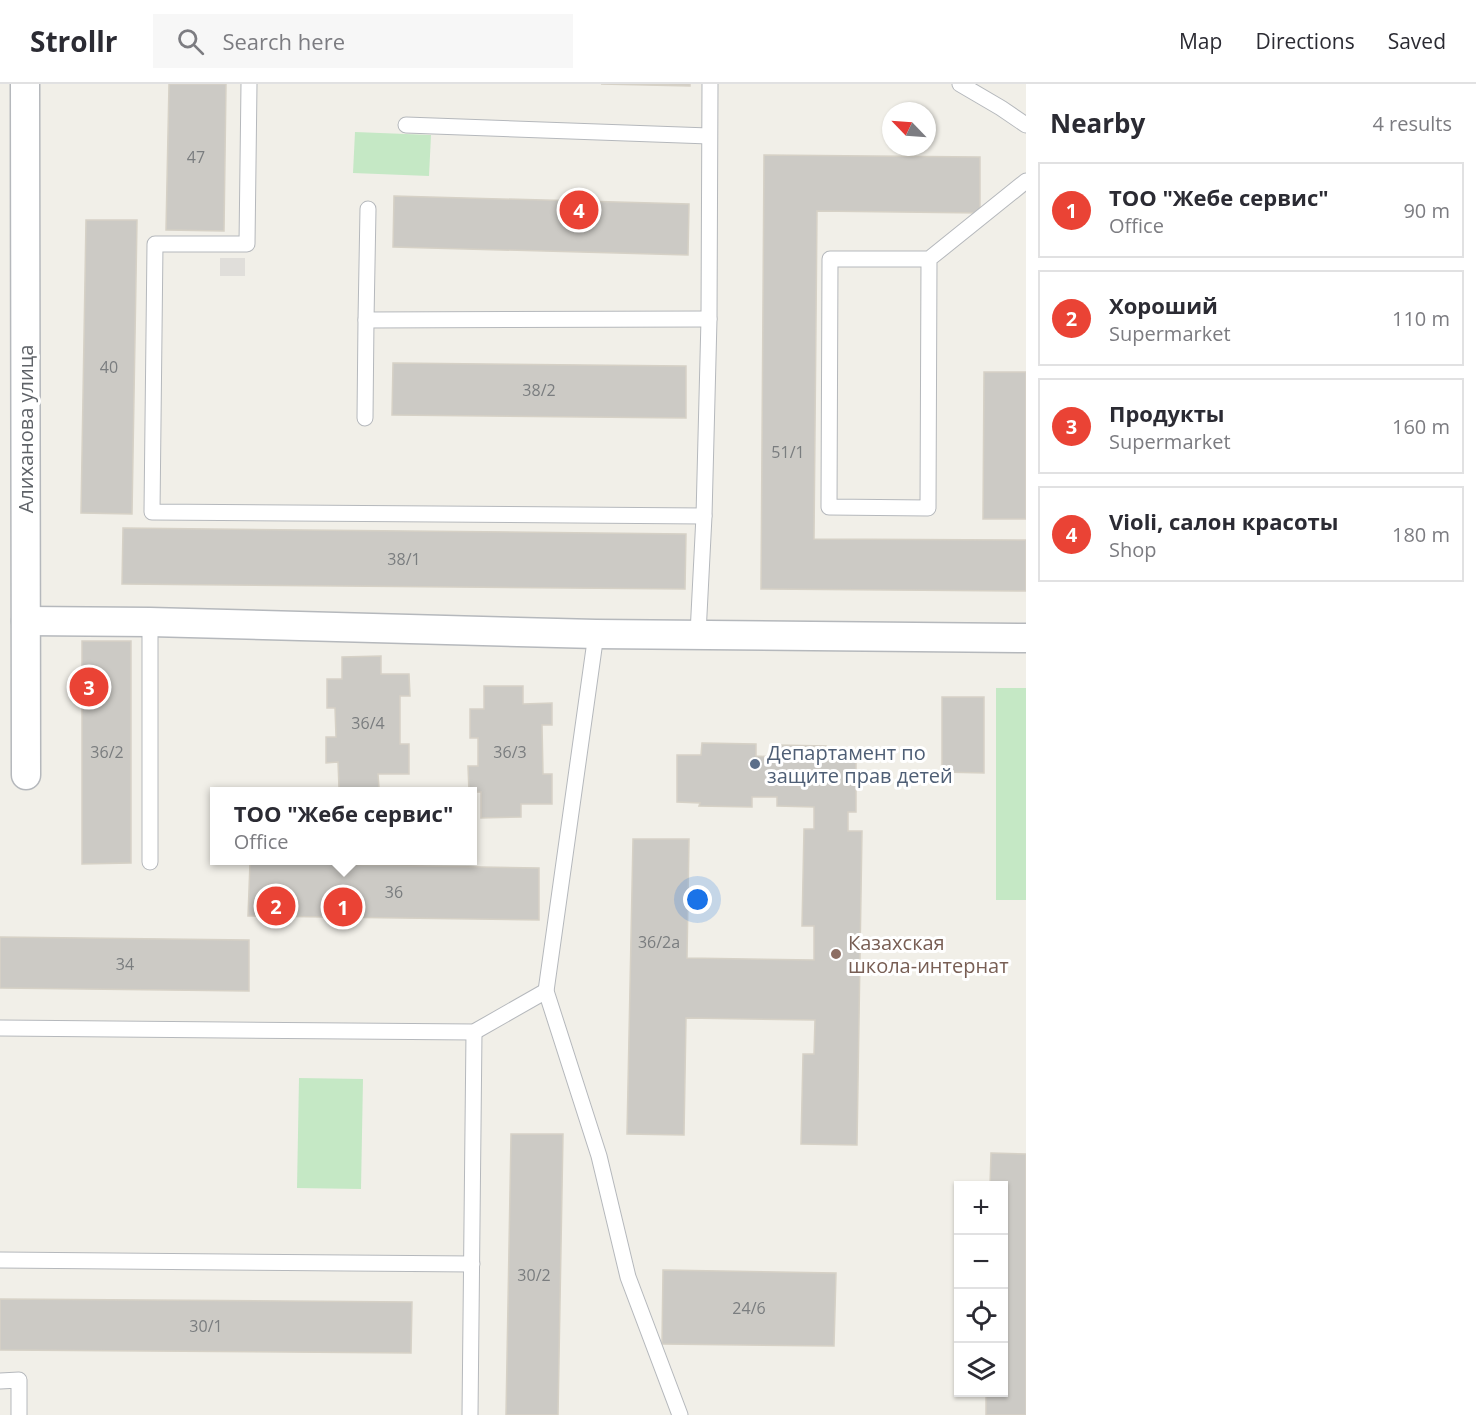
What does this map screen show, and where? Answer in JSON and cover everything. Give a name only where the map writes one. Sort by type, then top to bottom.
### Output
[{"type":"street","name":"Алиханова улица","points":[[25,84],[26,775]]},
{"type":"street","points":[[26,621],[596,633],[1026,638]]},
{"type":"lane","points":[[249,84],[247,244],[155,244],[152,512],[704,516]]},
{"type":"lane","points":[[698,634],[704,516],[709,319],[710,84]]},
{"type":"lane","points":[[960,84],[1026,125]]},
{"type":"lane","points":[[406,125],[710,136]]},
{"type":"lane","points":[[929,259],[928,508],[829,507],[830,259],[929,259],[1026,181]]},
{"type":"lane","points":[[365,418],[368,209]]},
{"type":"lane","points":[[366,320],[709,319]]},
{"type":"lane","points":[[150,622],[150,862]]},
{"type":"lane","points":[[596,633],[546,991],[599,1156],[628,1277],[680,1415]]},
{"type":"lane","points":[[0,1028],[474,1032],[546,991]]},
{"type":"lane","points":[[470,1415],[474,1032]]},
{"type":"lane","points":[[0,1260],[472,1264]]},
{"type":"lane","points":[[0,1381],[19,1380],[19,1415]]},
{"type":"shaded area","points":[[220,258],[245,258],[245,276],[220,276]]},
{"type":"green space","points":[[355,132],[431,135],[429,176],[353,173]]},
{"type":"green space","points":[[996,688],[1026,688],[1026,900],[996,900]]},
{"type":"green space","points":[[299,1078],[363,1079],[361,1189],[297,1188]]},
{"type":"building","points":[[169,84],[226,84],[224,231],[166,230]]},
{"type":"building","points":[[601,84],[690,84],[690,86]]},
{"type":"building","points":[[764,155],[980,157],[980,213],[817,211],[814,539],[1026,540],[1026,591],[761,589]]},
{"type":"building","points":[[394,196],[689,204],[688,255],[393,247]]},
{"type":"building","points":[[86,220],[137,220],[132,514],[81,513]]},
{"type":"building","points":[[393,363],[686,366],[686,418],[392,415]]},
{"type":"building","points":[[984,372],[1026,372],[1026,519],[983,519]]},
{"type":"building","points":[[123,528],[686,534],[685,589],[122,584]]},
{"type":"building","points":[[82,641],[131,641],[131,863],[82,864]]},
{"type":"building","points":[[381,656],[381,674],[409,674],[410,696],[400,696],[400,744],[409,744],[409,774],[378,774],[379,787],[339,787],[338,762],[326,763],[326,737],[336,737],[335,708],[327,708],[327,679],[342,679],[342,657]]},
{"type":"building","points":[[484,686],[523,686],[523,704],[552,703],[552,725],[542,725],[543,774],[552,774],[552,804],[521,804],[521,817],[481,818],[481,792],[477,792],[477,787],[469,787],[468,766],[478,766],[478,738],[470,738],[470,709],[484,709]]},
{"type":"building","points":[[942,697],[984,697],[984,773],[942,772]]},
{"type":"building","points":[[702,743],[756,744],[756,756],[776,757],[777,745],[826,746],[826,756],[856,756],[856,812],[848,812],[848,831],[862,831],[857,1145],[801,1144],[803,1054],[814,1054],[815,1020],[686,1018],[684,1135],[627,1134],[633,839],[689,839],[687,958],[814,960],[814,926],[802,926],[804,829],[814,829],[814,807],[777,806],[777,797],[752,797],[752,807],[699,806],[700,803],[677,802],[677,755],[701,755]]},
{"type":"building","points":[[250,865],[539,868],[539,920],[248,916]]},
{"type":"building","points":[[0,937],[249,940],[249,991],[0,988]]},
{"type":"building","points":[[511,1134],[563,1134],[558,1415],[506,1415]]},
{"type":"building","points":[[991,1153],[1026,1154],[1026,1415],[986,1415],[986,1397],[1008,1397],[1008,1181],[990,1181]]},
{"type":"building","points":[[663,1270],[836,1273],[834,1346],[662,1344]]},
{"type":"building","points":[[0,1299],[412,1302],[411,1353],[0,1350]]},
{"type":"place","name":"Violi, салон красоты","points":[[579,210]]},
{"type":"place","name":"Продукты","points":[[89,687]]},
{"type":"place","name":"Департамент по защите прав детей","points":[[755,764]]},
{"type":"place","name":"Хороший","points":[[276,906]]},
{"type":"place","name":"ТОО \"Жебе сервис\"","points":[[343,907]]},
{"type":"place","name":"Казахская школа-интернат","points":[[836,954]]}]
